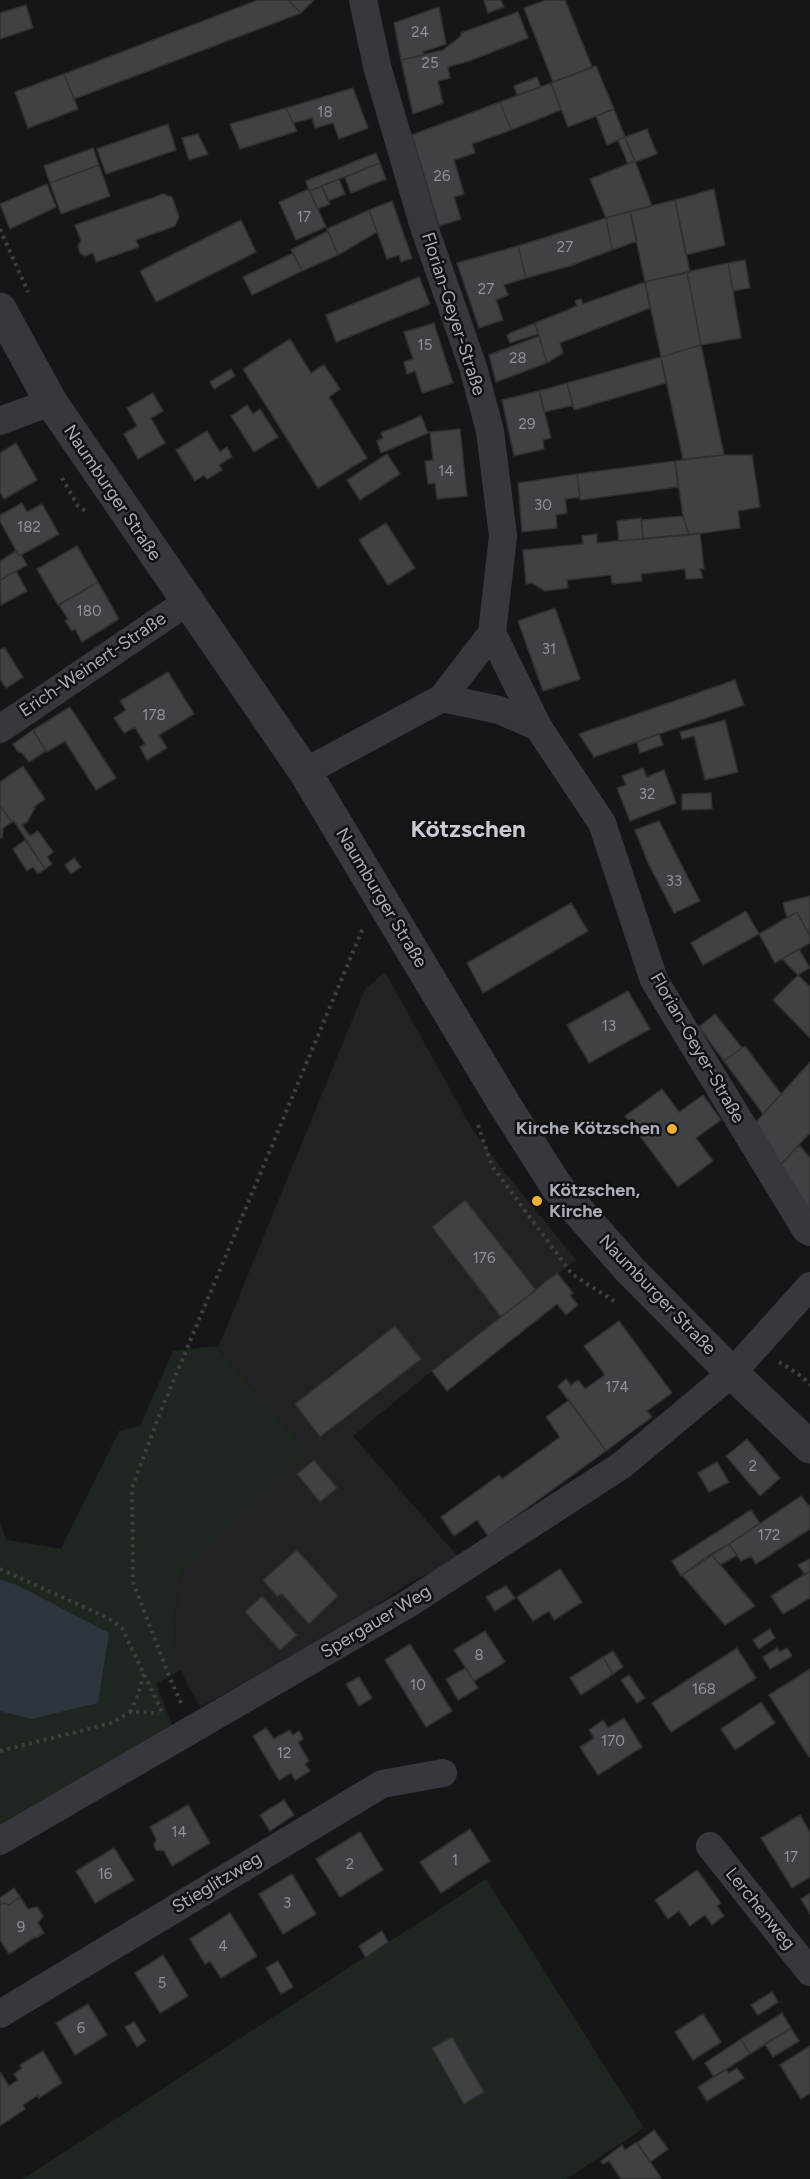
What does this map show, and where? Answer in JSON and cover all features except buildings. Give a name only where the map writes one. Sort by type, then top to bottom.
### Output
[{"type":"street","name":"Florian-Geyer-Straße","points":[[363,0],[381,82],[424,227],[473,367],[490,431],[503,536],[492,633],[538,727],[602,823],[654,980],[810,1233]]},
{"type":"street","name":"Naumburger Straße","points":[[0,309],[51,402],[305,772],[503,1102],[557,1186],[630,1270],[732,1373],[810,1447]]},
{"type":"street","points":[[0,421],[51,402]]},
{"type":"street","name":"Erich-Weinert-Straße","points":[[0,729],[187,602]]},
{"type":"street","points":[[305,772],[441,698],[492,633]]},
{"type":"street","points":[[441,698],[499,710],[538,727]]},
{"type":"street","name":"Spergauer Weg","points":[[0,1841],[408,1604],[622,1465],[732,1373],[810,1286]]},
{"type":"street","name":"Stieglitzweg","points":[[0,2014],[382,1784],[443,1773]]},
{"type":"street","name":"Lerchenweg","points":[[710,1846],[810,1972]]},
{"type":"path","points":[[193,1729],[169,1676],[133,1582],[132,1488],[160,1413],[364,927],[388,910]]},
{"type":"path","points":[[755,1348],[801,1376],[810,1385]]},
{"type":"path","points":[[0,1569],[108,1618],[122,1628],[163,1715],[130,1712],[112,1723],[0,1750]]},
{"type":"path","points":[[130,1712],[144,1673]]},
{"type":"shaded area","points":[[385,972],[471,1127],[576,1260],[432,1371],[353,1436],[459,1558],[409,1583],[350,1624],[200,1707],[180,1670],[175,1655],[175,1614],[180,1573],[308,1453],[218,1348],[365,989]]},
{"type":"shaded area","points":[[216,1346],[308,1453],[180,1573],[175,1646],[180,1670],[156,1684],[172,1725],[0,1831],[0,1522],[6,1540],[61,1549],[119,1431],[140,1426],[173,1351]]},
{"type":"shaded area","points":[[0,1579],[19,1586],[109,1633],[98,1703],[31,1719],[0,1711]]},
{"type":"shaded area","points":[[486,1879],[644,2128],[566,2179],[23,2179]]},
{"type":"place","name":"Kirche Kötzschen","points":[[672,1129]]},
{"type":"place","name":"Kötzschen, Kirche","points":[[537,1201]]},
{"type":"district","name":"Kötzschen","points":[[468,830]]}]
